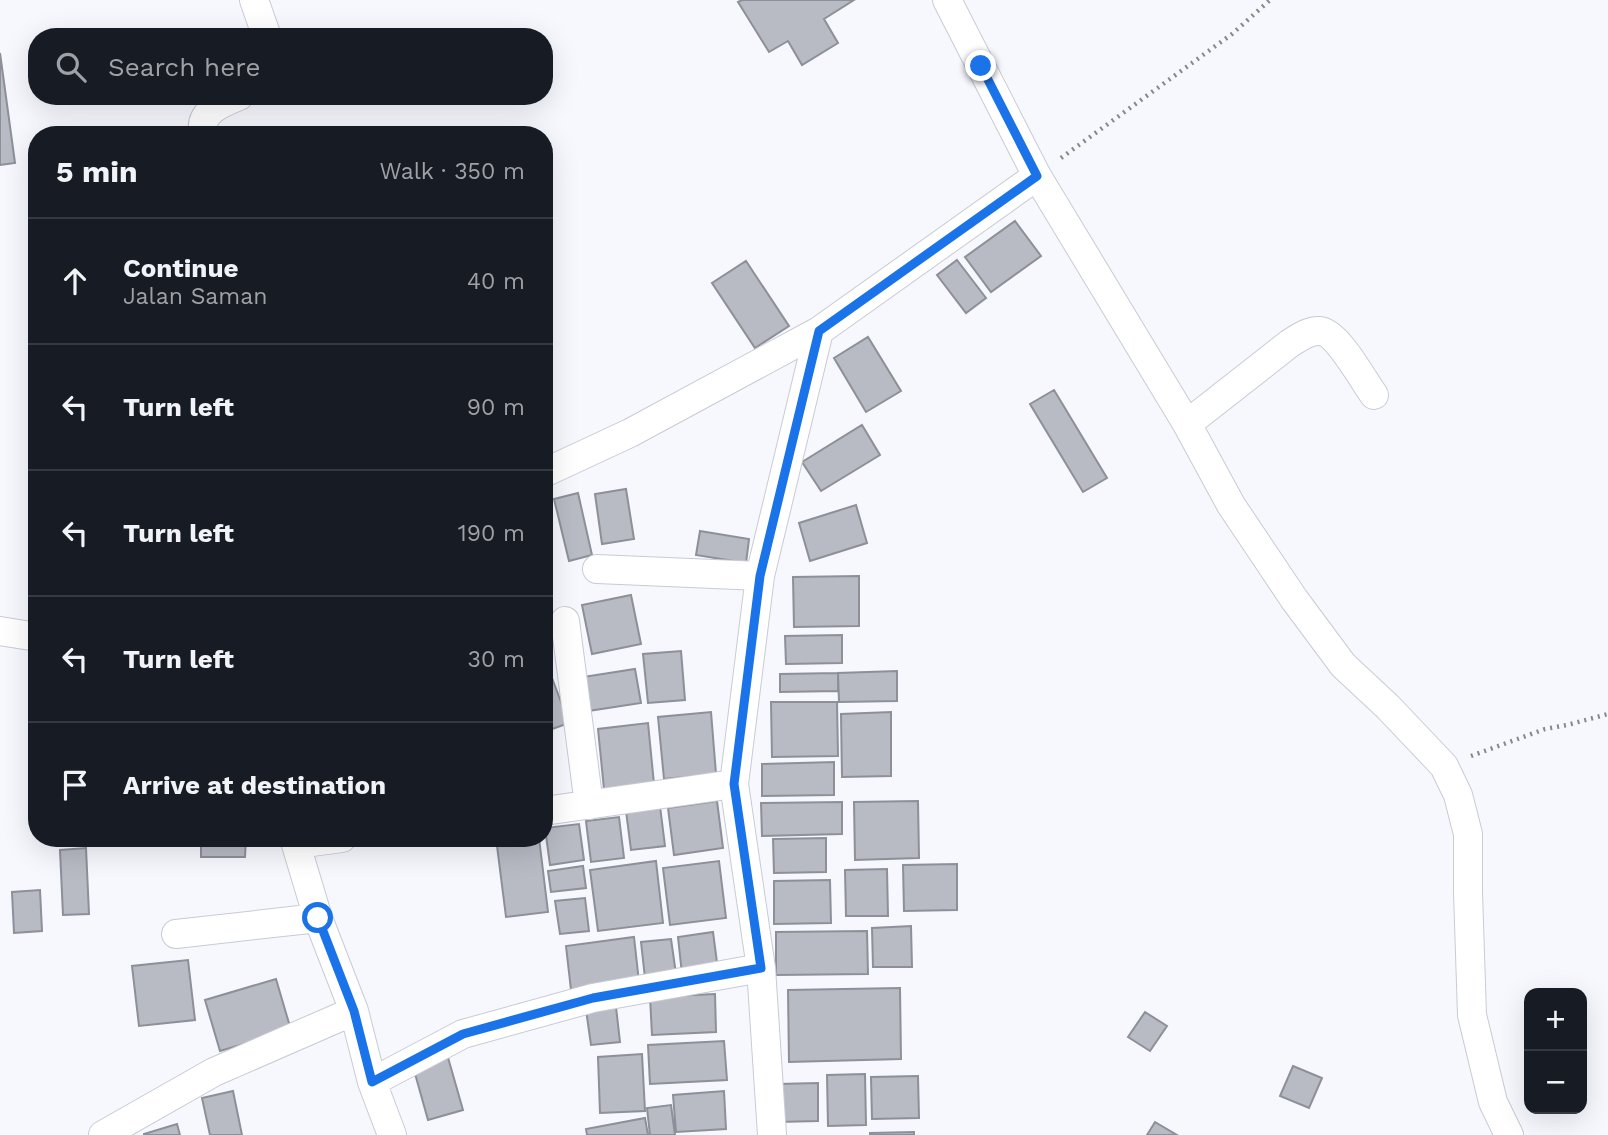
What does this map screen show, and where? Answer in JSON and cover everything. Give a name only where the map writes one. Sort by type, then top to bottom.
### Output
[{"type":"street","points":[[254,0],[264,28]]},
{"type":"street","points":[[947,0],[1037,176],[1187,424],[1231,505],[1294,599],[1343,665],[1388,707],[1444,766],[1458,795],[1468,834],[1472,1015],[1493,1102],[1509,1135]]},
{"type":"street","points":[[203,126],[209,111],[219,105]]},
{"type":"street","points":[[553,469],[630,433],[819,331],[1037,176]]},
{"type":"street","points":[[772,1135],[761,968],[734,784],[760,576],[819,331]]},
{"type":"street","points":[[1187,424],[1289,344],[1304,334],[1320,331],[1338,344],[1374,395]]},
{"type":"street","points":[[597,569],[760,576]]},
{"type":"street","points":[[565,621],[589,805]]},
{"type":"street","points":[[0,631],[28,636]]},
{"type":"street","points":[[553,810],[734,784]]},
{"type":"street","points":[[297,847],[318,918],[354,1011],[372,1082],[392,1135]]},
{"type":"street","points":[[176,934],[318,918]]},
{"type":"street","points":[[372,1082],[463,1034],[593,998],[761,968]]},
{"type":"street","points":[[103,1135],[214,1072],[354,1011]]},
{"type":"path","points":[[1037,176],[1232,34],[1270,0]]},
{"type":"path","points":[[1444,766],[1545,729],[1608,714]]},
{"type":"building","points":[[854,0],[824,19],[838,43],[802,65],[788,41],[769,52],[738,2]]},
{"type":"building","points":[[0,53],[15,163],[0,165]]},
{"type":"building","points":[[1015,221],[1041,256],[991,292],[965,257]]},
{"type":"building","points":[[957,260],[986,298],[966,313],[937,275]]},
{"type":"building","points":[[746,261],[789,326],[755,348],[712,283]]},
{"type":"building","points":[[868,337],[901,391],[866,412],[834,358]]},
{"type":"building","points":[[1054,390],[1107,478],[1083,492],[1030,404]]},
{"type":"building","points":[[862,425],[880,455],[821,491],[802,462]]},
{"type":"building","points":[[626,489],[634,539],[602,544],[595,494]]},
{"type":"building","points":[[578,493],[592,555],[569,561],[554,499]]},
{"type":"building","points":[[856,505],[867,543],[810,561],[799,523]]},
{"type":"building","points":[[700,531],[749,539],[746,563],[696,555]]},
{"type":"building","points":[[859,576],[859,626],[794,627],[793,577]]},
{"type":"building","points":[[631,595],[641,644],[592,654],[582,605]]},
{"type":"building","points":[[842,635],[842,663],[786,664],[785,636]]},
{"type":"building","points":[[681,651],[685,700],[648,703],[643,654]]},
{"type":"building","points":[[635,669],[641,703],[588,711],[583,677]]},
{"type":"building","points":[[897,671],[897,701],[839,702],[838,673]]},
{"type":"building","points":[[838,673],[838,691],[780,692],[780,674]]},
{"type":"building","points":[[553,681],[569,723],[553,729]]},
{"type":"building","points":[[771,702],[837,702],[838,756],[772,757]]},
{"type":"building","points":[[711,712],[716,774],[664,779],[658,717]]},
{"type":"building","points":[[891,712],[891,776],[842,777],[841,714]]},
{"type":"building","points":[[648,723],[654,784],[604,789],[598,729]]},
{"type":"building","points":[[834,762],[834,795],[762,796],[762,764]]},
{"type":"building","points":[[717,801],[723,848],[674,855],[668,808]]},
{"type":"building","points":[[918,801],[919,858],[855,860],[854,802]]},
{"type":"building","points":[[842,802],[842,834],[762,836],[761,803]]},
{"type":"building","points":[[660,806],[665,846],[631,850],[626,811]]},
{"type":"building","points":[[619,817],[624,858],[591,862],[586,821]]},
{"type":"building","points":[[579,824],[584,860],[550,865],[548,847],[553,847],[553,827]]},
{"type":"building","points":[[826,838],[826,872],[774,873],[773,839]]},
{"type":"building","points":[[201,847],[246,847],[245,857],[201,857]]},
{"type":"building","points":[[497,847],[540,847],[548,912],[506,917]]},
{"type":"building","points":[[86,848],[89,914],[63,915],[60,850]]},
{"type":"building","points":[[656,861],[663,923],[598,931],[590,870]]},
{"type":"building","points":[[719,861],[726,918],[670,925],[663,868]]},
{"type":"building","points":[[957,864],[957,910],[904,911],[903,865]]},
{"type":"building","points":[[583,866],[586,888],[551,892],[548,871]]},
{"type":"building","points":[[887,869],[888,916],[846,916],[845,870]]},
{"type":"building","points":[[830,880],[831,923],[774,924],[774,881]]},
{"type":"building","points":[[40,890],[42,931],[14,933],[12,892]]},
{"type":"building","points":[[585,898],[589,931],[560,934],[555,901]]},
{"type":"building","points":[[911,926],[912,967],[873,967],[872,928]]},
{"type":"building","points":[[867,931],[868,974],[776,975],[776,932]]},
{"type":"building","points":[[713,932],[718,970],[682,974],[678,937]]},
{"type":"building","points":[[634,937],[639,982],[571,990],[566,946]]},
{"type":"building","points":[[671,939],[676,974],[645,978],[641,942]]},
{"type":"building","points":[[188,960],[195,1020],[139,1026],[132,966]]},
{"type":"building","points":[[276,979],[291,1030],[220,1051],[205,1000]]},
{"type":"building","points":[[900,988],[901,1059],[789,1062],[788,990]]},
{"type":"building","points":[[715,994],[716,1032],[652,1035],[650,997]]},
{"type":"building","points":[[616,1007],[620,1042],[591,1045],[586,1010]]},
{"type":"building","points":[[1145,1012],[1167,1026],[1150,1051],[1128,1037]]},
{"type":"building","points":[[724,1041],[727,1080],[650,1084],[648,1045]]},
{"type":"building","points":[[447,1054],[463,1110],[428,1120],[412,1063]]},
{"type":"building","points":[[642,1054],[645,1111],[600,1113],[598,1057]]},
{"type":"building","points":[[1293,1066],[1322,1078],[1309,1108],[1280,1096]]},
{"type":"building","points":[[865,1074],[866,1125],[828,1126],[827,1075]]},
{"type":"building","points":[[918,1076],[919,1118],[872,1119],[871,1077]]},
{"type":"building","points":[[818,1083],[818,1121],[778,1122],[778,1084]]},
{"type":"building","points":[[233,1091],[242,1135],[210,1135],[202,1098]]},
{"type":"building","points":[[724,1091],[726,1129],[676,1132],[673,1095]]},
{"type":"building","points":[[671,1105],[675,1135],[650,1135],[647,1108]]},
{"type":"building","points":[[645,1118],[648,1135],[587,1135],[586,1129]]},
{"type":"building","points":[[1155,1122],[1177,1135],[1147,1135]]},
{"type":"building","points":[[177,1124],[180,1135],[144,1135],[144,1134]]},
{"type":"building","points":[[914,1132],[914,1135],[870,1135],[870,1133]]},
{"type":"route","points":[[318,918],[354,1011],[372,1082],[463,1034],[593,998],[761,968],[734,784],[760,576],[789,454],[819,331],[1037,176],[981,66]]}]
